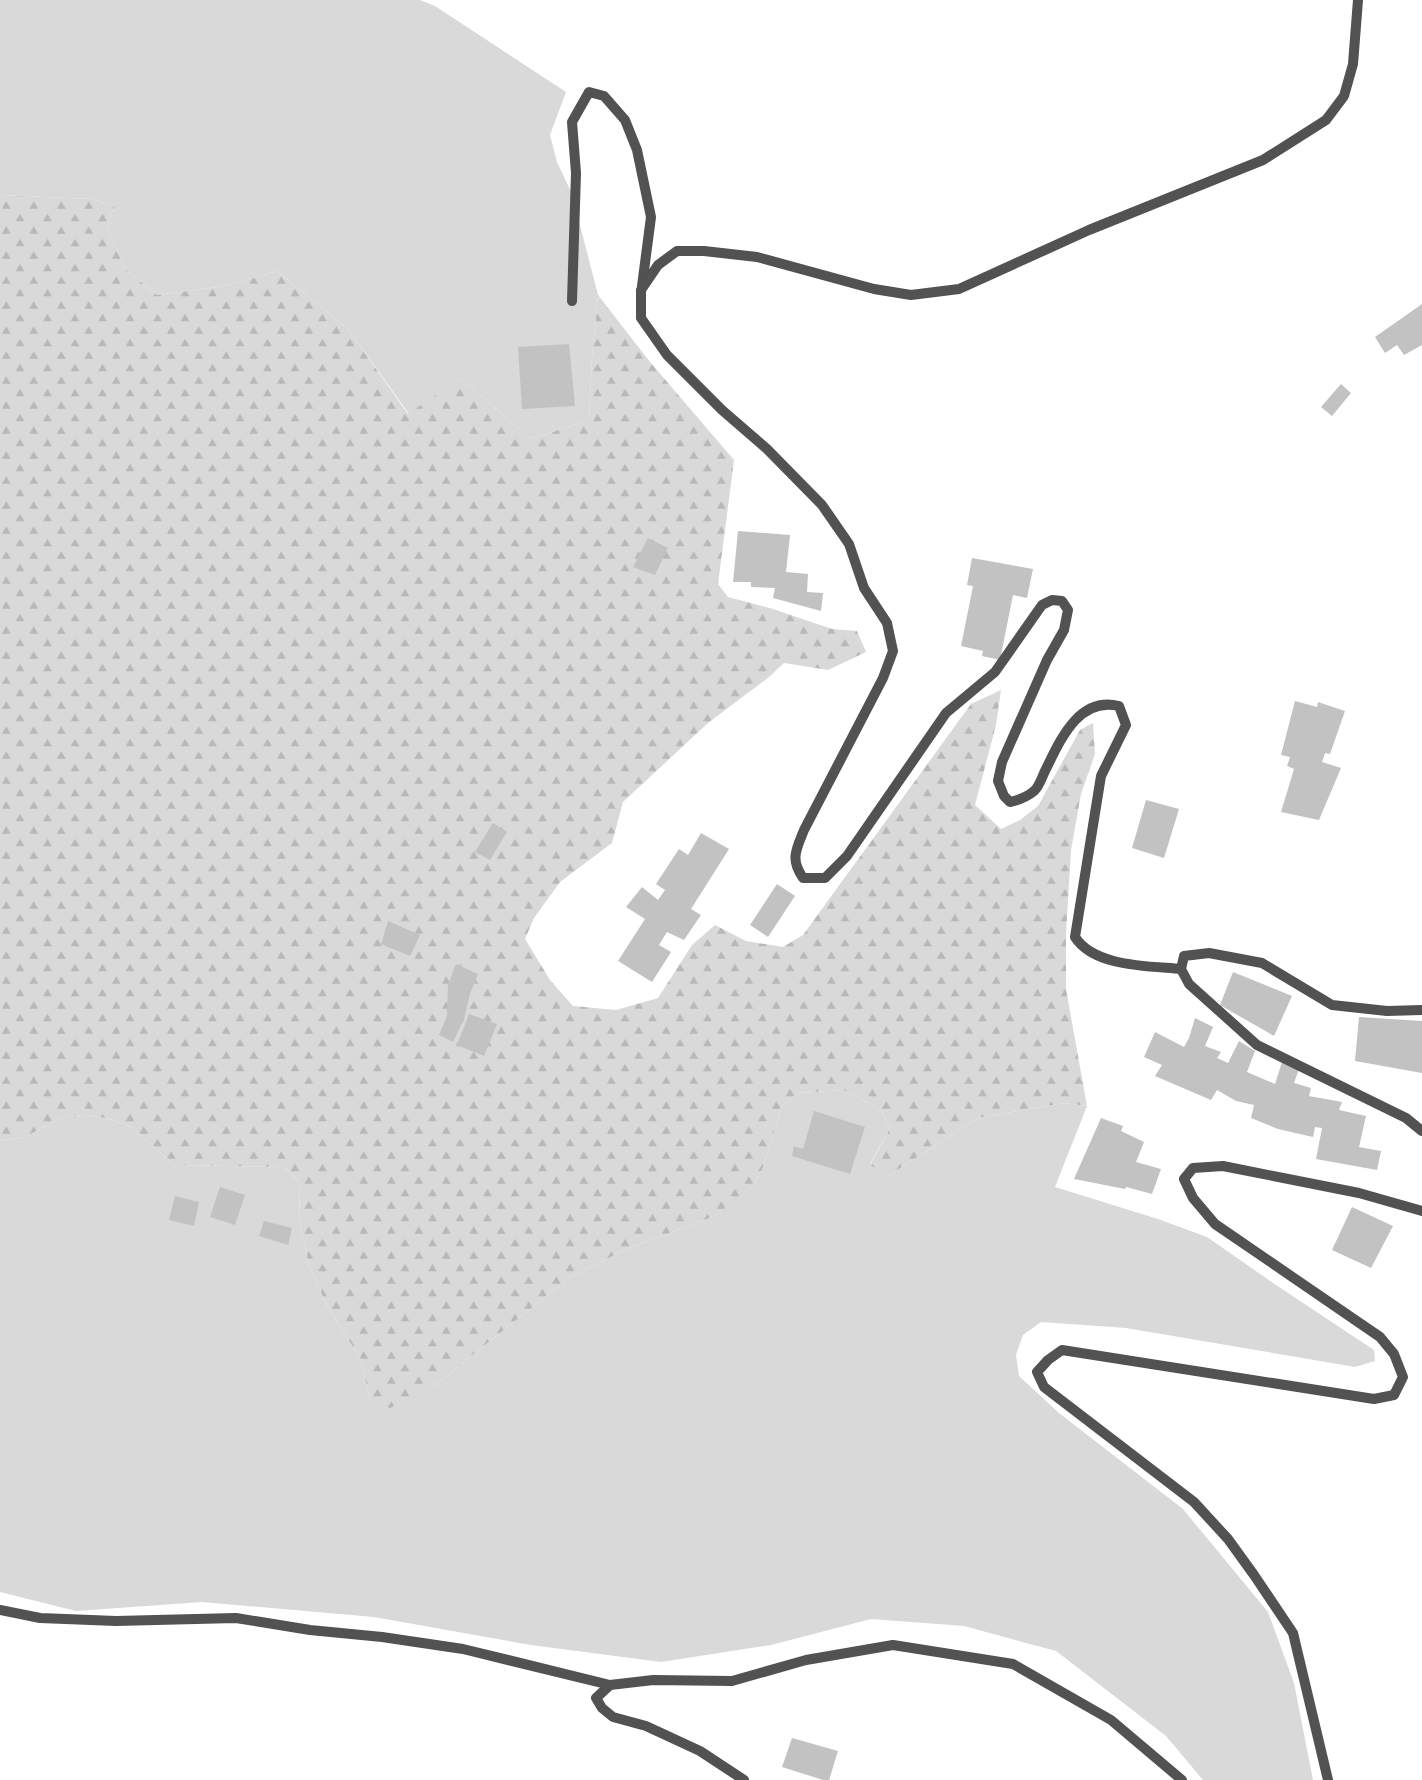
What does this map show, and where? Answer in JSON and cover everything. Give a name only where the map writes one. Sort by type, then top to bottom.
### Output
[{"type":"street","points":[[641,290],[658,265],[678,251],[704,251],[757,257],[874,289],[911,295],[959,289],[1089,230],[1263,160],[1326,120],[1344,96],[1351,72],[1358,0]]},
{"type":"street","points":[[572,301],[576,173],[572,122],[589,92],[604,96],[625,120],[637,150],[651,217],[641,290],[641,318],[667,355],[722,410],[767,449],[822,505],[849,544],[864,588],[887,622],[893,651],[884,678],[804,830],[794,856],[798,871],[803,878],[825,878],[847,856],[946,713],[995,672],[1042,605],[1052,600],[1062,601],[1068,610],[1064,630],[1047,660],[1002,762],[998,781],[1004,796],[1010,802],[1022,799],[1036,790],[1064,733],[1083,712],[1109,703],[1119,706],[1126,725],[1100,776],[1076,937],[1081,946],[1099,957],[1136,965],[1181,969]]},
{"type":"street","points":[[1422,1010],[1387,1011],[1332,1005],[1262,963],[1209,953],[1184,956],[1181,969],[1188,984],[1257,1045],[1406,1118],[1422,1131]]},
{"type":"street","points":[[1328,1780],[1293,1633],[1254,1575],[1228,1539],[1194,1502],[1044,1387],[1037,1372],[1048,1360],[1062,1350],[1374,1398],[1394,1396],[1403,1377],[1394,1354],[1380,1338],[1215,1224],[1193,1198],[1184,1179],[1193,1168],[1223,1166],[1359,1193],[1422,1211]]},
{"type":"street","points":[[0,1610],[40,1618],[116,1621],[236,1618],[310,1630],[382,1637],[463,1649],[610,1685],[653,1680],[732,1681],[806,1660],[894,1645],[1013,1664],[1111,1720],[1182,1780]]},
{"type":"street","points":[[610,1685],[596,1698],[602,1708],[612,1717],[646,1726],[700,1751],[744,1780]]},
{"type":"green space","points":[[0,0],[420,0],[435,6],[566,92],[550,135],[557,162],[572,194],[598,295],[592,357],[589,420],[531,439],[460,378],[409,414],[348,329],[277,271],[225,286],[157,295],[125,269],[107,226],[114,206],[93,199],[0,195]]},
{"type":"green space","points":[[0,195],[93,199],[114,206],[107,226],[125,269],[157,295],[225,286],[277,271],[348,329],[408,414],[460,378],[531,439],[589,420],[592,357],[598,295],[650,362],[734,460],[718,584],[728,597],[773,609],[832,629],[857,631],[866,652],[828,670],[784,663],[769,677],[708,723],[623,802],[612,843],[560,882],[534,918],[525,939],[550,980],[573,1006],[616,1010],[658,998],[692,945],[715,925],[746,941],[783,947],[803,935],[971,704],[1001,690],[996,725],[975,805],[1001,829],[1020,820],[1038,806],[1080,730],[1093,723],[1095,754],[1081,794],[1071,850],[1066,934],[1066,989],[1087,1106],[1064,1103],[978,1118],[888,1176],[870,1165],[890,1128],[881,1110],[843,1090],[800,1093],[782,1106],[762,1170],[751,1188],[733,1203],[715,1216],[629,1248],[569,1278],[430,1389],[390,1408],[370,1401],[361,1360],[326,1304],[309,1265],[300,1225],[299,1182],[284,1167],[174,1165],[131,1127],[110,1119],[88,1115],[65,1116],[25,1137],[0,1141]]},
{"type":"green space","points":[[843,1090],[881,1110],[890,1128],[870,1164],[888,1176],[978,1118],[1064,1103],[1087,1106],[1055,1187],[1158,1219],[1207,1237],[1374,1350],[1375,1361],[1355,1367],[1126,1328],[1041,1322],[1023,1335],[1016,1355],[1019,1376],[1059,1413],[1183,1509],[1268,1612],[1294,1683],[1313,1780],[1203,1780],[1166,1736],[1056,1651],[964,1626],[871,1619],[771,1645],[661,1662],[531,1645],[374,1617],[202,1602],[76,1611],[0,1592],[0,1141],[25,1137],[65,1116],[88,1115],[110,1119],[131,1127],[174,1165],[284,1167],[299,1182],[300,1225],[309,1265],[326,1304],[361,1360],[370,1401],[430,1389],[569,1278],[629,1248],[715,1216],[751,1188],[762,1170],[782,1106],[800,1093]]},
{"type":"building","points":[[1422,304],[1422,345],[1404,355],[1397,345],[1385,353],[1375,337]]},
{"type":"building","points":[[569,344],[575,406],[522,409],[518,347]]},
{"type":"building","points":[[1341,384],[1351,393],[1332,416],[1321,407]]},
{"type":"building","points":[[738,531],[790,535],[786,572],[808,574],[807,592],[823,593],[821,611],[773,598],[775,588],[751,587],[751,582],[733,582]]},
{"type":"building","points":[[648,538],[668,548],[655,575],[633,567]]},
{"type":"building","points":[[972,558],[1033,569],[1027,598],[1013,595],[1000,660],[982,656],[983,651],[961,646],[973,586],[967,585]]},
{"type":"building","points":[[1295,701],[1317,707],[1318,702],[1345,711],[1330,754],[1325,753],[1322,762],[1341,768],[1319,820],[1281,812],[1294,769],[1287,766],[1290,757],[1281,755]]},
{"type":"building","points":[[1146,800],[1179,809],[1164,858],[1132,848]]},
{"type":"building","points":[[493,823],[507,832],[490,860],[475,852]]},
{"type":"building","points":[[701,833],[729,849],[691,909],[701,915],[684,940],[667,932],[659,945],[671,952],[652,982],[618,961],[645,919],[626,907],[642,887],[658,900],[665,890],[656,884],[679,849],[688,855]]},
{"type":"building","points":[[777,884],[795,896],[768,937],[750,925]]},
{"type":"building","points":[[388,921],[420,935],[410,956],[381,944]]},
{"type":"building","points":[[456,964],[478,974],[470,994],[464,1019],[453,1042],[439,1035],[447,1016],[448,985]]},
{"type":"building","points":[[1233,972],[1292,996],[1274,1036],[1220,1005]]},
{"type":"building","points":[[469,1014],[497,1024],[484,1056],[457,1045]]},
{"type":"building","points":[[1359,1017],[1422,1021],[1422,1073],[1355,1061]]},
{"type":"building","points":[[1195,1018],[1213,1027],[1205,1046],[1221,1052],[1217,1058],[1228,1063],[1239,1041],[1255,1051],[1247,1072],[1275,1084],[1282,1062],[1299,1069],[1294,1083],[1311,1088],[1309,1096],[1342,1102],[1339,1110],[1366,1116],[1359,1147],[1381,1151],[1377,1170],[1316,1159],[1322,1128],[1315,1127],[1313,1137],[1278,1129],[1251,1118],[1254,1105],[1236,1101],[1217,1090],[1211,1100],[1155,1076],[1162,1065],[1144,1057],[1155,1032],[1184,1047]]},
{"type":"building","points":[[814,1111],[865,1127],[850,1174],[792,1156],[794,1146],[803,1149]]},
{"type":"building","points":[[1101,1118],[1123,1126],[1121,1131],[1144,1142],[1136,1162],[1161,1169],[1152,1194],[1126,1187],[1125,1189],[1074,1179]]},
{"type":"building","points":[[220,1187],[245,1195],[235,1225],[210,1217]]},
{"type":"building","points":[[175,1196],[199,1202],[194,1226],[169,1220]]},
{"type":"building","points":[[1352,1207],[1393,1226],[1371,1268],[1332,1250]]},
{"type":"building","points":[[264,1221],[292,1228],[288,1245],[259,1236]]},
{"type":"building","points":[[792,1738],[838,1751],[829,1780],[823,1780],[782,1767]]}]
